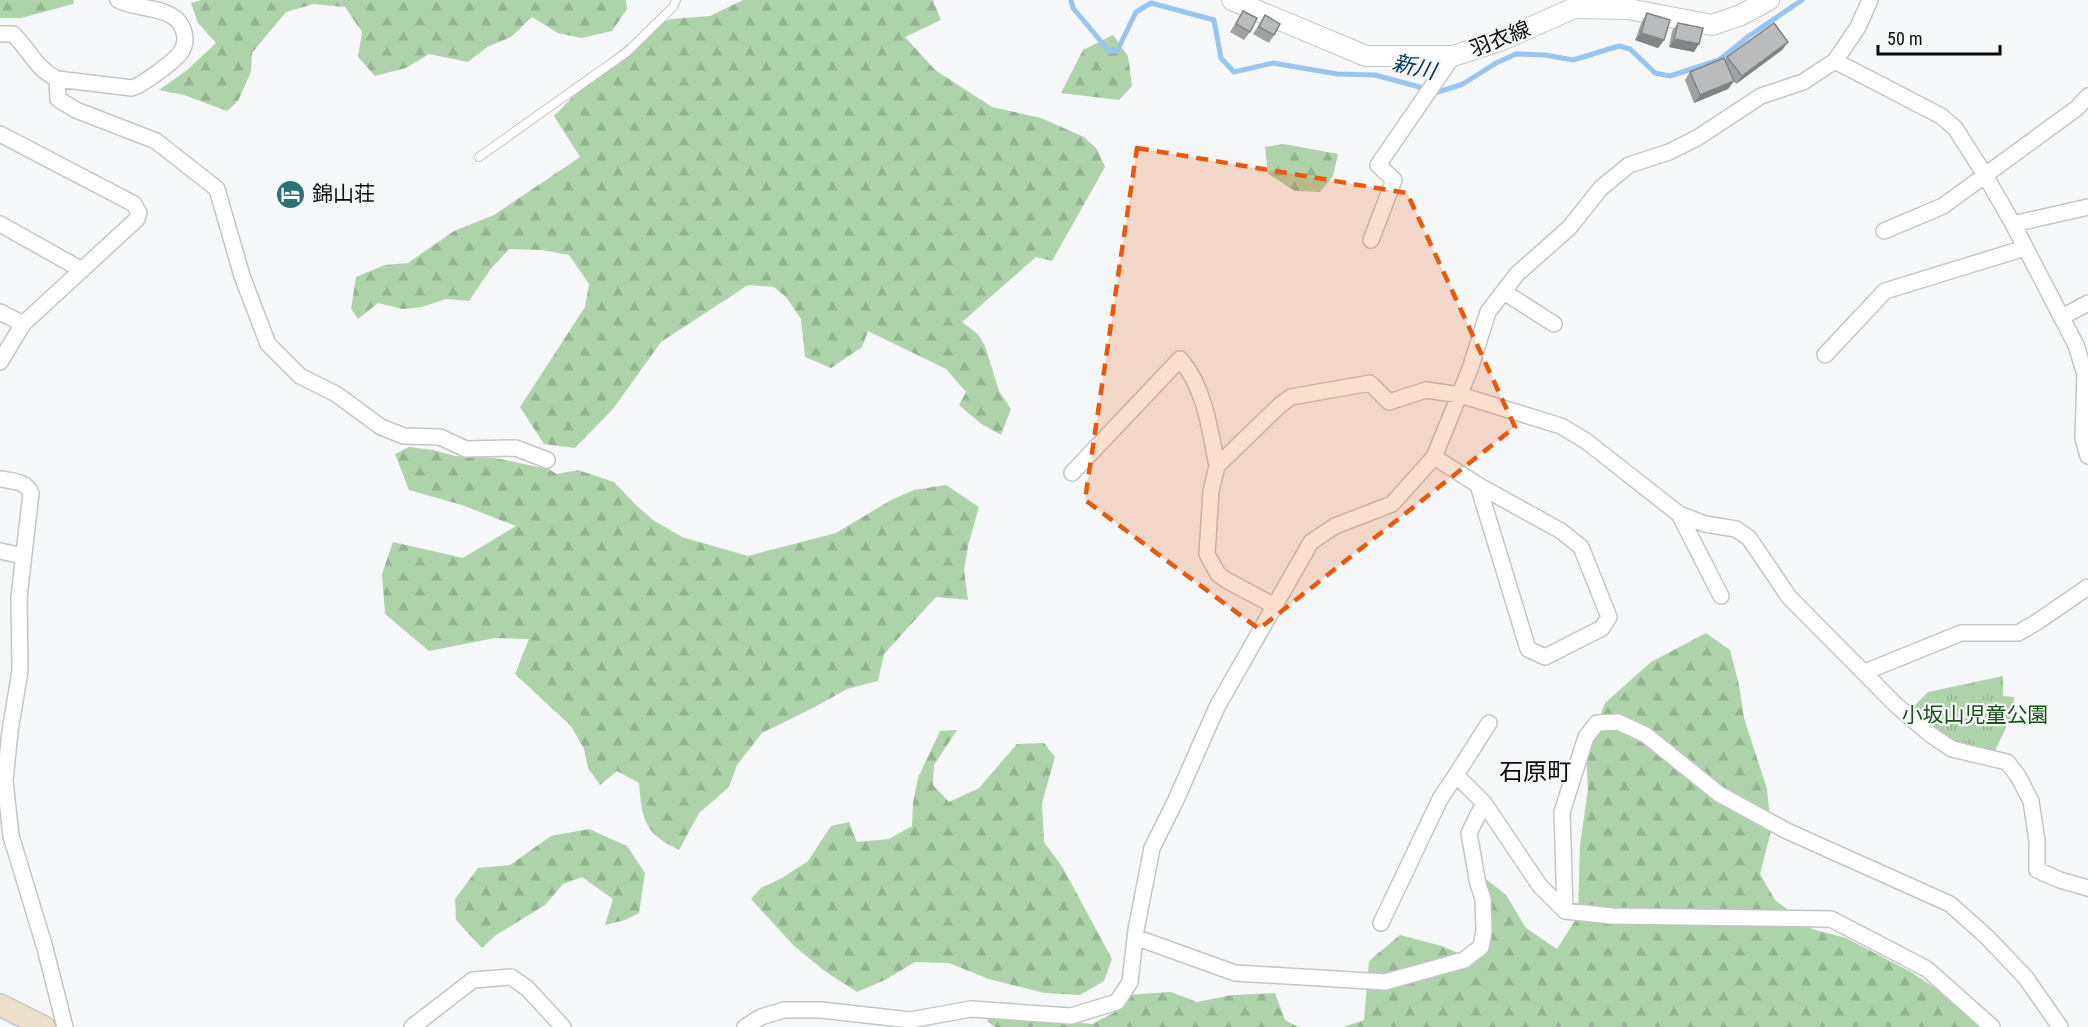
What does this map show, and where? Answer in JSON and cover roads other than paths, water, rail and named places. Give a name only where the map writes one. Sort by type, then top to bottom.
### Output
[{"type":"main road","points":[[0,1005],[44,1027]]},
{"type":"street","points":[[0,34],[13,34],[39,67],[57,79],[132,88],[139,86],[181,52],[185,31],[179,21],[169,14],[118,0]]},
{"type":"street","name":"羽衣線","points":[[1232,0],[1366,56],[1453,56],[1503,39],[1574,8],[1628,9],[1712,25],[1741,15],[1769,0]]},
{"type":"street","points":[[745,1027],[761,1017],[784,1010],[821,1010],[910,1020],[970,1010],[1071,1016],[1117,1002],[1130,982],[1135,937],[1152,848],[1217,707],[1311,542],[1335,526],[1392,504],[1434,458],[1470,369],[1488,312],[1517,274],[1569,228],[1601,188],[1629,165],[1669,152],[1697,138],[1761,96],[1803,81],[1835,62],[1858,27],[1870,0]]},
{"type":"street","points":[[1371,240],[1394,180],[1378,165],[1453,56]]},
{"type":"street","points":[[1835,62],[1941,116],[1955,128],[2013,224],[2076,345],[2085,374],[2083,438],[2088,456]]},
{"type":"street","points":[[57,79],[58,99],[76,110],[156,141],[217,189],[242,276],[268,344],[300,376],[336,394],[381,427],[404,436],[440,437],[466,449],[516,448],[547,460]]},
{"type":"street","points":[[1884,231],[1943,206],[2077,108],[2088,96]]},
{"type":"street","points":[[0,134],[134,204],[139,213],[137,219],[22,324],[0,362]]},
{"type":"street","points":[[2013,224],[2088,207]]},
{"type":"street","points":[[0,224],[82,270]]},
{"type":"street","points":[[1825,355],[1885,291],[2025,248]]},
{"type":"street","points":[[1503,292],[1554,324]]},
{"type":"street","points":[[2062,317],[2088,303]]},
{"type":"street","points":[[0,312],[22,324]]},
{"type":"street","points":[[1072,473],[1180,359],[1191,372],[1206,411],[1217,466],[1211,491],[1207,554],[1218,574],[1275,606]]},
{"type":"street","points":[[1217,466],[1291,396],[1370,383],[1389,402],[1426,390],[1460,395],[1561,426],[1586,441],[1678,514],[1705,524],[1736,529],[1749,538],[1789,597],[1896,705],[1931,735],[1952,749],[2007,762],[2018,776],[2031,801],[2037,842],[2037,870],[2088,888]]},
{"type":"street","points":[[1434,458],[1561,531],[1581,547],[1609,617],[1602,628],[1545,657],[1528,649],[1478,485]]},
{"type":"street","points":[[0,479],[23,483],[31,493],[19,597],[20,671],[10,731],[5,782],[10,836],[45,948],[65,1027]]},
{"type":"street","points":[[1678,514],[1721,596]]},
{"type":"street","points":[[0,551],[23,556]]},
{"type":"street","points":[[1864,672],[1961,633],[2018,633],[2088,587]]},
{"type":"street","points":[[1565,911],[1563,812],[1586,737],[1597,723],[1618,722],[1646,735],[1719,794],[1787,831],[1950,904],[1987,937],[2026,978],[2060,1027]]},
{"type":"street","points":[[1381,923],[1440,799],[1489,723]]},
{"type":"street","points":[[1456,775],[1484,803],[1540,886],[1565,911],[1612,916],[1831,919],[1927,969],[1992,1027]]},
{"type":"street","points":[[1135,937],[1235,973],[1385,981],[1464,960],[1481,947],[1484,931],[1483,899],[1469,833],[1484,803]]},
{"type":"street","points":[[412,1027],[473,980],[511,977],[527,988],[563,1027]]},
{"type":"lane","points":[[479,157],[627,52],[673,7],[676,0]]},
{"type":"waterway","name":"新川","points":[[1071,0],[1073,8],[1109,51],[1117,51],[1136,12],[1151,3],[1214,20],[1221,58],[1234,72],[1273,63],[1337,74],[1375,75],[1438,92],[1463,84],[1496,63],[1516,54],[1545,55],[1573,60],[1619,46],[1630,49],[1655,73],[1670,76],[1719,60],[1749,36],[1802,0]]},
{"type":"place","name":"錦山荘","points":[[291,194]]},
{"type":"district","name":"石原町","points":[[1535,772]]},
{"type":"park label","name":"小坂山児童公園","points":[[1975,715]]}]
